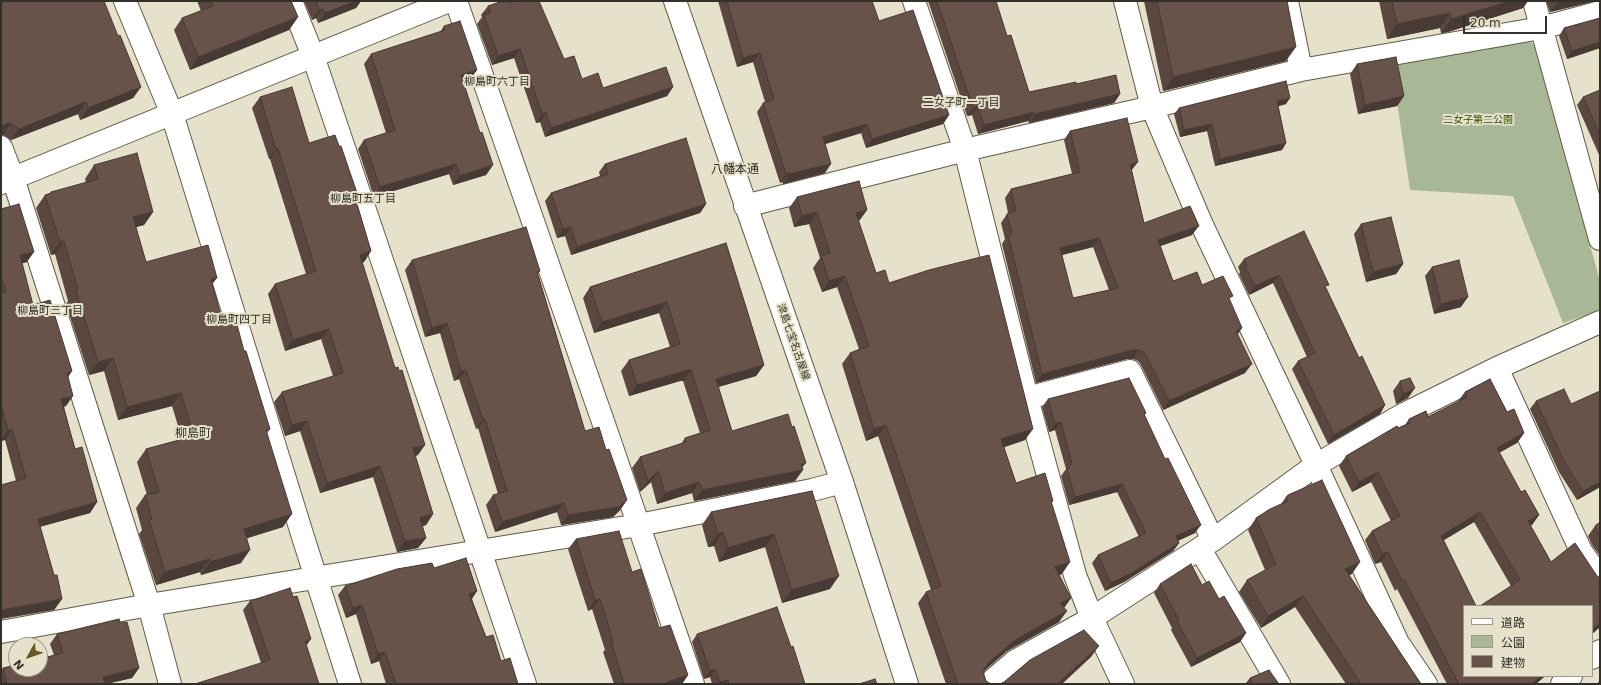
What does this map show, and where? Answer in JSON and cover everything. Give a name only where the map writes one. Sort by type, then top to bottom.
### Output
[{"type":"street","points":[[125,1],[172,114],[350,684]]},
{"type":"street","points":[[291,1],[313,56],[525,684]]},
{"type":"street","points":[[7,181],[449,1]]},
{"type":"street","points":[[456,1],[693,684]]},
{"type":"street","name":"津島七宝名古屋線","points":[[675,1],[842,482],[907,684]]},
{"type":"street","points":[[914,1],[965,150],[1027,398],[1075,575],[1092,618],[1123,684]]},
{"type":"street","points":[[1125,1],[1152,107],[1202,225],[1316,465],[1398,644],[1426,684]]},
{"type":"street","points":[[1287,1],[1301,70]]},
{"type":"street","points":[[1534,1],[1600,239]]},
{"type":"street","points":[[745,206],[965,150],[1152,107],[1301,70],[1541,28],[1600,12]]},
{"type":"street","points":[[1,147],[7,181],[148,605],[170,684]]},
{"type":"street","points":[[988,684],[1015,661],[1092,618],[1207,544],[1316,465],[1402,415],[1497,368],[1600,322]]},
{"type":"street","points":[[1497,368],[1581,551],[1600,578]]},
{"type":"street","points":[[1027,398],[1130,370],[1207,544],[1280,684]]},
{"type":"street","points":[[1,632],[148,605],[639,525],[812,490],[842,482]]},
{"type":"green space","name":"二女子第二公園","points":[[1521,37],[1534,44],[1600,281],[1600,308],[1598,311],[1563,323],[1513,196],[1410,190],[1391,62]]},
{"type":"building","points":[[1,1],[104,1],[118,36],[120,35],[141,87],[88,108],[86,102],[19,129],[11,123],[5,124],[1,127]]},
{"type":"building","points":[[211,1],[291,1],[298,17],[198,57],[182,18],[213,6]]},
{"type":"building","points":[[315,1],[356,1],[325,13],[323,9],[319,10]]},
{"type":"building","points":[[503,1],[509,1],[509,3],[515,1],[539,1],[564,59],[574,56],[582,79],[598,73],[603,88],[666,67],[673,87],[551,128],[546,112],[542,114],[520,49],[498,56],[484,15],[490,13],[488,6]]},
{"type":"building","points":[[727,1],[872,1],[879,21],[913,10],[949,115],[872,139],[867,124],[823,137],[831,164],[786,174],[763,103],[774,99],[760,53],[743,58]]},
{"type":"building","points":[[937,1],[996,1],[1007,36],[1011,35],[1029,92],[1116,75],[1120,94],[1035,114],[1034,112],[984,125],[978,106],[973,108]]},
{"type":"building","points":[[1157,1],[1287,1],[1296,47],[1173,77]]},
{"type":"building","points":[[1392,1],[1510,1],[1451,19],[1450,13],[1397,24]]},
{"type":"building","points":[[1600,18],[1600,42],[1572,51],[1564,28]]},
{"type":"building","points":[[460,21],[477,70],[461,75],[480,133],[482,132],[493,165],[460,176],[456,164],[380,187],[364,140],[395,130],[371,54],[445,30],[444,26]]},
{"type":"building","points":[[1396,57],[1404,96],[1365,105],[1357,64]]},
{"type":"building","points":[[1286,81],[1290,98],[1277,101],[1286,143],[1220,159],[1212,124],[1184,130],[1179,108]]},
{"type":"building","points":[[292,87],[309,143],[335,135],[339,146],[341,146],[357,193],[354,194],[371,251],[360,255],[395,368],[398,367],[399,371],[402,370],[425,445],[413,448],[433,514],[420,518],[426,538],[405,541],[380,466],[327,483],[307,421],[292,425],[282,392],[343,373],[329,329],[293,340],[275,284],[316,271],[278,148],[276,149],[260,97]]},
{"type":"building","points":[[1600,90],[1600,135],[1583,97]]},
{"type":"building","points":[[1127,118],[1138,162],[1130,164],[1144,223],[1190,206],[1199,226],[1158,240],[1173,281],[1197,272],[1202,285],[1223,276],[1233,296],[1229,298],[1242,328],[1236,331],[1252,364],[1169,401],[1147,357],[1144,352],[1139,350],[1133,350],[1042,374],[1008,235],[1012,234],[1007,214],[1016,211],[1011,189],[1080,172],[1070,131]],"holes":[[[1099,238],[1118,288],[1073,298],[1060,248]]]},
{"type":"building","points":[[686,138],[706,204],[577,247],[571,227],[563,229],[551,193],[608,174],[605,164]]},
{"type":"building","points":[[137,153],[153,212],[133,217],[146,262],[208,245],[217,278],[211,279],[222,320],[235,317],[244,351],[246,351],[270,429],[266,430],[292,514],[244,529],[250,550],[210,562],[210,559],[165,572],[149,520],[152,519],[145,495],[159,492],[146,449],[194,436],[181,393],[127,407],[113,358],[98,362],[76,291],[78,290],[64,241],[60,242],[45,195],[98,179],[94,165]]},
{"type":"building","points":[[859,181],[867,210],[856,213],[876,273],[885,270],[889,283],[929,270],[989,255],[1033,429],[1001,439],[1016,483],[1045,473],[1053,501],[1051,501],[1070,562],[1055,567],[1071,598],[1060,603],[1067,611],[1015,640],[988,663],[984,669],[984,675],[986,681],[991,684],[958,684],[926,592],[941,586],[886,425],[874,429],[850,353],[869,346],[845,276],[829,281],[821,256],[830,253],[817,212],[802,216],[797,197]]},
{"type":"building","points":[[19,204],[34,252],[20,255],[33,305],[50,300],[72,371],[67,373],[73,396],[61,399],[75,449],[82,447],[97,502],[38,519],[54,575],[57,575],[62,599],[6,609],[1,612],[1,485],[26,478],[12,429],[8,430],[1,405],[1,293],[6,292],[1,276],[1,209]]},
{"type":"building","points":[[1391,217],[1403,264],[1373,272],[1361,224]]},
{"type":"building","points":[[526,227],[540,271],[537,272],[585,431],[599,427],[606,450],[609,449],[627,500],[619,507],[568,515],[564,503],[502,522],[493,495],[507,491],[485,419],[483,419],[466,370],[461,371],[447,323],[432,328],[412,260]]},
{"type":"building","points":[[1304,231],[1329,285],[1325,286],[1359,358],[1362,356],[1385,405],[1334,435],[1298,361],[1315,353],[1279,275],[1255,286],[1245,266],[1247,265],[1244,259]]},
{"type":"building","points":[[726,243],[764,365],[716,379],[732,431],[788,414],[792,427],[794,426],[806,463],[801,464],[803,470],[702,490],[699,482],[665,493],[658,471],[648,481],[640,457],[686,442],[685,438],[710,430],[691,370],[637,385],[629,360],[680,344],[667,302],[602,322],[590,287]]},
{"type":"building","points":[[1459,260],[1468,297],[1441,304],[1432,267]]},
{"type":"building","points":[[1129,378],[1146,413],[1144,414],[1165,459],[1168,458],[1201,525],[1176,536],[1179,543],[1130,574],[1111,583],[1098,555],[1146,533],[1122,484],[1075,497],[1067,469],[1069,468],[1069,465],[1072,464],[1061,422],[1055,424],[1048,399]]},
{"type":"building","points":[[1410,378],[1415,388],[1403,394],[1400,381]]},
{"type":"building","points":[[1490,379],[1507,412],[1514,409],[1524,433],[1497,448],[1521,492],[1525,490],[1539,515],[1528,521],[1551,562],[1575,543],[1597,576],[1600,578],[1600,623],[1593,629],[1593,605],[1482,605],[1520,580],[1480,512],[1441,536],[1476,605],[1463,605],[1463,677],[1540,677],[1531,684],[1459,684],[1404,579],[1402,581],[1388,552],[1382,554],[1372,531],[1400,516],[1378,472],[1359,482],[1346,456],[1397,426],[1398,428],[1410,423],[1409,419],[1426,411],[1428,417],[1467,397],[1465,392]]},
{"type":"building","points":[[1564,389],[1571,404],[1600,391],[1600,482],[1583,491],[1565,463],[1536,401]]},
{"type":"building","points":[[1322,480],[1360,562],[1345,569],[1421,684],[1361,684],[1303,596],[1268,616],[1247,580],[1276,564],[1256,518],[1270,509],[1288,501],[1286,497],[1288,495]]},
{"type":"building","points":[[812,491],[839,576],[792,590],[774,534],[728,548],[723,532],[718,534],[711,512]]},
{"type":"building","points":[[1600,522],[1600,536],[1595,526]]},
{"type":"building","points":[[619,531],[632,572],[641,569],[659,628],[670,625],[688,675],[667,682],[667,684],[624,684],[600,599],[595,600],[576,539]]},
{"type":"building","points":[[466,558],[477,591],[469,594],[486,637],[493,635],[501,661],[510,658],[518,684],[396,684],[385,652],[378,654],[362,605],[353,608],[345,586],[397,569],[432,563],[434,568]]},
{"type":"building","points":[[1191,564],[1202,585],[1209,581],[1219,599],[1224,596],[1246,633],[1197,658],[1177,621],[1179,620],[1160,584]]},
{"type":"building","points":[[290,588],[293,597],[297,596],[311,639],[305,641],[319,684],[195,684],[270,660],[250,601]]},
{"type":"building","points":[[777,607],[791,647],[793,646],[805,684],[729,684],[728,680],[720,682],[715,669],[710,671],[697,634]]},
{"type":"building","points":[[119,619],[120,623],[127,622],[139,668],[103,677],[105,684],[7,684],[3,668],[8,667],[8,677],[48,677],[48,657],[63,653],[57,634]]},
{"type":"building","points":[[1084,630],[1099,646],[1057,684],[1000,684],[1030,660]]},
{"type":"building","points":[[1269,670],[1279,684],[1252,684],[1250,678]]},
{"type":"building","points":[[875,679],[877,684],[859,684]]},
{"type":"district","name":"柳島町六丁目","points":[[497,82]]},
{"type":"district","name":"二女子町一丁目","points":[[961,103]]},
{"type":"district","name":"八幡本通","points":[[735,170]]},
{"type":"district","name":"柳島町五丁目","points":[[363,199]]},
{"type":"district","name":"柳島町三丁目","points":[[50,311]]},
{"type":"district","name":"柳島町四丁目","points":[[239,320]]},
{"type":"district","name":"柳島町","points":[[193,434]]}]
